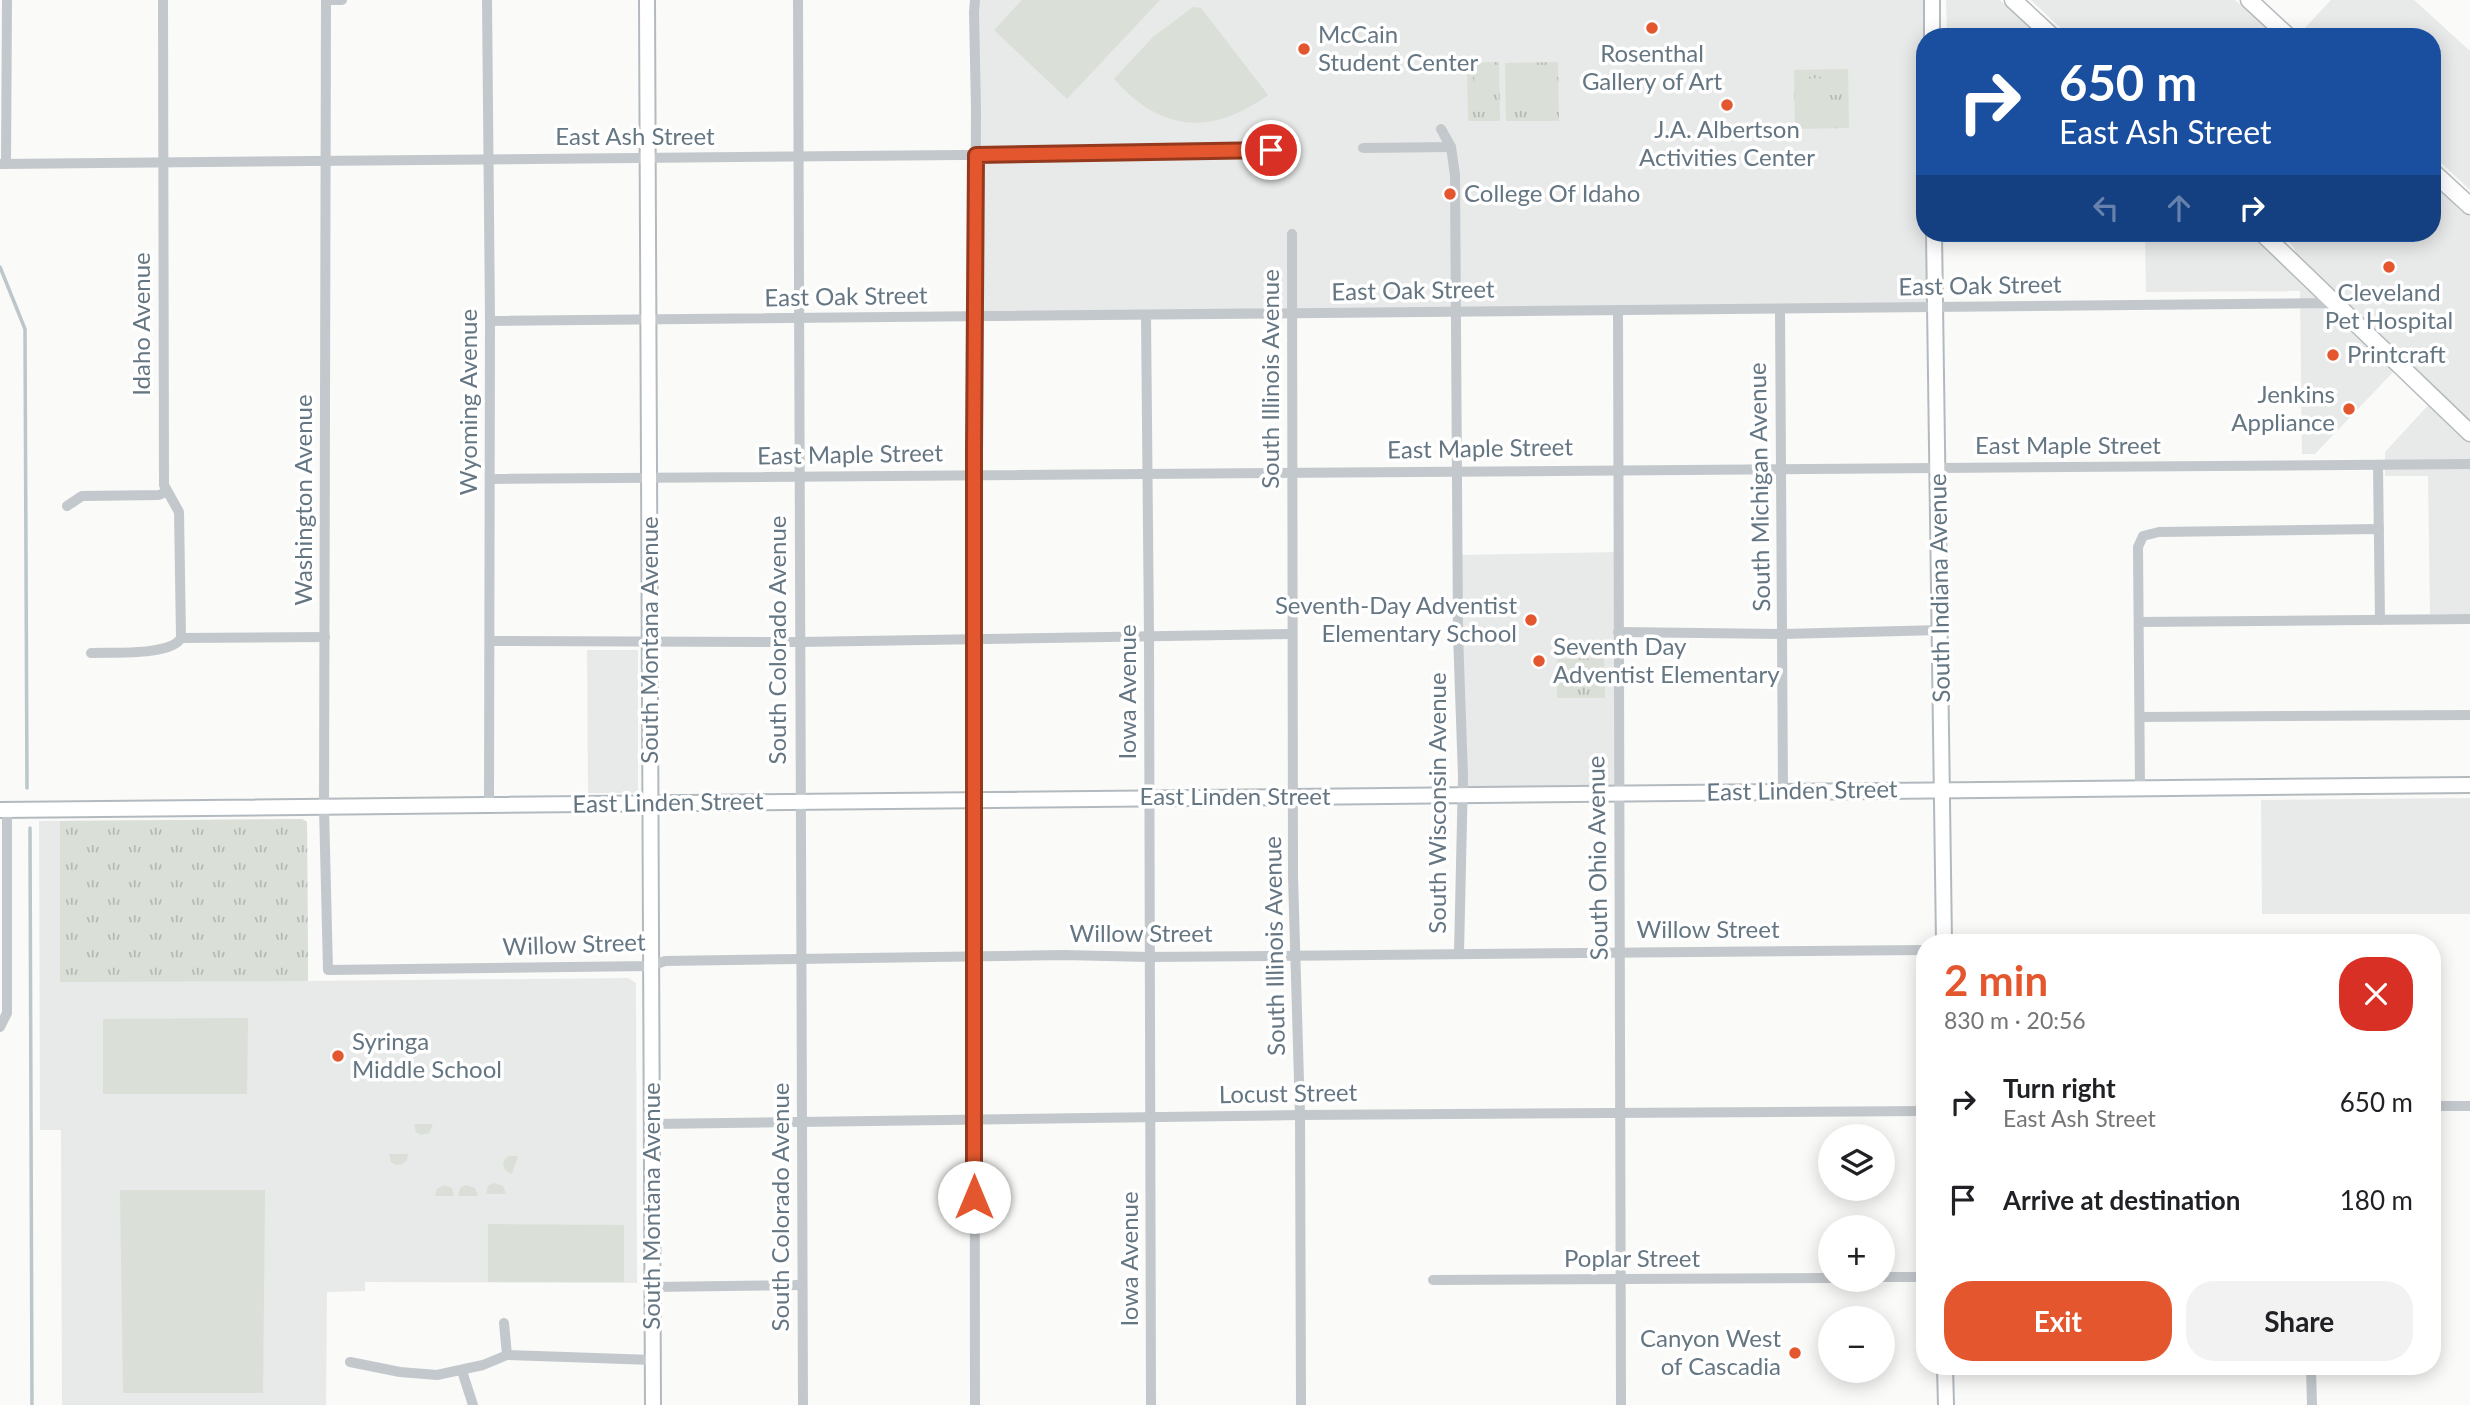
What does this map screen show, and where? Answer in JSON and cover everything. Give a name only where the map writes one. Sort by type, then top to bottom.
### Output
[{"type":"main road","name":"South Montana Avenue","points":[[648,0],[653,1405]]},
{"type":"main road","points":[[1932,0],[1932,28]]},
{"type":"main road","points":[[2014,0],[2044,28]]},
{"type":"main road","points":[[2249,0],[2279,28]]},
{"type":"main road","points":[[2441,179],[2470,206]]},
{"type":"main road","name":"South Indiana Avenue","points":[[1934,242],[1944,934]]},
{"type":"main road","points":[[2272,242],[2470,433]]},
{"type":"main road","name":"East Linden Street","points":[[3,810],[2470,785]]},
{"type":"main road","points":[[1945,1375],[1946,1405]]},
{"type":"street","points":[[3,164],[7,0]]},
{"type":"street","name":"Idaho Avenue","points":[[163,0],[163,485],[179,512],[180,641]]},
{"type":"street","points":[[326,0],[342,0]]},
{"type":"street","name":"Washington Avenue","points":[[326,0],[324,808],[328,970],[358,970]]},
{"type":"street","name":"Wyoming Avenue","points":[[488,0],[489,804]]},
{"type":"street","name":"South Colorado Avenue","points":[[798,0],[803,1405]]},
{"type":"street","points":[[975,0],[975,1405]]},
{"type":"street","points":[[1363,148],[1451,147],[1441,130]]},
{"type":"street","name":"South Wisconsin Avenue","points":[[1451,147],[1454,160],[1457,312],[1458,634],[1462,795],[1459,953]]},
{"type":"street","name":"East Ash Street","points":[[3,164],[1271,150]]},
{"type":"street","name":"South Illinois Avenue","points":[[1292,234],[1292,634],[1295,955],[1300,1115],[1301,1405]]},
{"type":"street","name":"East Oak Street","points":[[490,321],[2336,303]]},
{"type":"street","name":"South Michigan Avenue","points":[[1780,309],[1783,791]]},
{"type":"street","name":"South Ohio Avenue","points":[[1618,310],[1621,1405]]},
{"type":"street","name":"Iowa Avenue","points":[[1146,315],[1149,473],[1151,1405]]},
{"type":"street","name":"East Maple Street","points":[[490,479],[2470,464]]},
{"type":"street","points":[[2378,466],[2380,620]]},
{"type":"street","points":[[67,506],[82,496],[159,495],[166,492]]},
{"type":"street","points":[[2140,788],[2138,547],[2141,539],[2147,533],[2379,529]]},
{"type":"street","points":[[2139,622],[2470,619]]},
{"type":"street","points":[[1618,632],[1783,634],[1941,630]]},
{"type":"street","points":[[490,641],[799,642],[1292,634]]},
{"type":"street","points":[[91,653],[166,649],[180,641],[324,637]]},
{"type":"street","points":[[2140,718],[2470,715]]},
{"type":"street","points":[[0,1027],[7,1013],[3,810]]},
{"type":"street","name":"Willow Street","points":[[358,970],[651,966],[665,961],[1064,955],[1149,957],[1916,950]]},
{"type":"street","points":[[2441,1106],[2470,1106]]},
{"type":"street","name":"Locust Street","points":[[652,1124],[1300,1115],[1916,1111]]},
{"type":"street","points":[[1895,1277],[1916,1277]]},
{"type":"street","name":"Poplar Street","points":[[1433,1280],[1818,1278]]},
{"type":"street","points":[[652,1287],[802,1285]]},
{"type":"street","points":[[504,1324],[507,1355]]},
{"type":"street","points":[[350,1362],[437,1375],[462,1371],[507,1355],[653,1360]]},
{"type":"street","points":[[462,1371],[473,1405]]},
{"type":"street","points":[[2311,1375],[2312,1405]]},
{"type":"shaded area","name":"College Of Idaho","points":[[975,0],[1932,0],[1927,28],[1916,28],[1916,242],[1934,242],[1935,307],[974,317]]},
{"type":"shaded area","points":[[1946,0],[2000,0],[2030,28],[1947,28]]},
{"type":"shaded area","points":[[2031,0],[2235,0],[2265,28],[2061,28]]},
{"type":"shaded area","points":[[2331,0],[2414,0],[2470,51],[2470,190],[2441,163],[2441,28],[2305,28]]},
{"type":"shaded area","points":[[2441,192],[2470,216],[2470,422],[2297,255],[2289,242],[2441,242]]},
{"type":"shaded area","points":[[2145,242],[2261,242],[2397,368],[2315,454],[2302,454],[2300,291],[2146,292]]},
{"type":"shaded area","points":[[2431,402],[2470,440],[2470,614],[2430,614],[2428,476],[2385,476],[2385,452]]},
{"type":"shaded area","name":"Seventh Day Adventist Elementary","points":[[1618,552],[1618,793],[1462,795],[1458,555]]},
{"type":"shaded area","points":[[587,650],[638,650],[638,793],[588,793]]},
{"type":"shaded area","points":[[2470,798],[2470,914],[2262,914],[2261,800]]},
{"type":"shaded area","name":"Syringa Middle School","points":[[302,819],[307,822],[308,981],[628,978],[636,983],[637,1283],[365,1282],[365,1291],[327,1292],[326,1405],[62,1405],[61,1130],[40,1130],[39,821]]},
{"type":"green space","points":[[1022,0],[1160,0],[1067,99],[994,30]]},
{"type":"green space","points":[[1193,7],[1201,8],[1268,95],[1247,108],[1207,122],[1168,118],[1150,110],[1114,79],[1153,37]]},
{"type":"green space","points":[[1499,62],[1500,121],[1468,121],[1467,63]]},
{"type":"green space","points":[[1558,62],[1559,121],[1506,121],[1505,63]]},
{"type":"green space","points":[[1848,69],[1849,128],[1795,129],[1794,70]]},
{"type":"green space","points":[[1553,72],[1554,111],[1535,111],[1535,73]]},
{"type":"green space","points":[[1474,73],[1493,73],[1493,111],[1475,112]]},
{"type":"green space","points":[[1511,73],[1529,73],[1530,111],[1511,111]]},
{"type":"green space","points":[[1829,73],[1840,73],[1840,95],[1829,95]]},
{"type":"green space","points":[[1820,78],[1821,121],[1795,121],[1795,79]]},
{"type":"green space","points":[[1840,102],[1841,125],[1830,125],[1830,103]]},
{"type":"green space","points":[[1604,658],[1605,698],[1557,698],[1557,659]]},
{"type":"green space","points":[[302,819],[307,822],[308,981],[60,982],[60,821]]},
{"type":"green space","points":[[248,1018],[247,1094],[103,1094],[103,1019]]},
{"type":"green space","points":[[414,1124],[433,1124],[429,1133],[421,1135],[416,1132]]},
{"type":"green space","points":[[389,1154],[408,1154],[407,1160],[396,1165],[391,1162]]},
{"type":"green space","points":[[509,1156],[518,1156],[512,1174],[503,1166],[504,1160]]},
{"type":"green space","points":[[494,1183],[503,1186],[506,1194],[486,1194],[488,1186]]},
{"type":"green space","points":[[444,1185],[452,1188],[454,1196],[435,1196],[437,1189]]},
{"type":"green space","points":[[466,1185],[475,1188],[478,1196],[458,1196],[460,1188]]},
{"type":"green space","points":[[120,1190],[265,1190],[263,1393],[123,1393]]},
{"type":"green space","points":[[488,1224],[624,1225],[624,1282],[488,1282]]},
{"type":"waterway","points":[[0,267],[25,329],[27,788]]},
{"type":"waterway","points":[[30,828],[32,1405]]},
{"type":"place","name":"Rosenthal Gallery of Art","points":[[1652,28]]},
{"type":"place","name":"McCain Student Center","points":[[1304,49]]},
{"type":"place","name":"J.A. Albertson Activities Center","points":[[1727,105]]},
{"type":"place","name":"College Of Idaho","points":[[1450,194]]},
{"type":"place","name":"Cleveland Pet Hospital","points":[[2389,267]]},
{"type":"place","name":"Printcraft","points":[[2333,355]]},
{"type":"place","name":"Jenkins Appliance","points":[[2349,409]]},
{"type":"place","name":"Seventh-Day Adventist Elementary School","points":[[1531,620]]},
{"type":"place","name":"Seventh Day Adventist Elementary","points":[[1539,661]]},
{"type":"place","name":"Syringa Middle School","points":[[338,1056]]},
{"type":"place","name":"Canyon West of Cascadia","points":[[1795,1353]]},
{"type":"route","points":[[974,1197],[976,155],[1271,150]]}]
